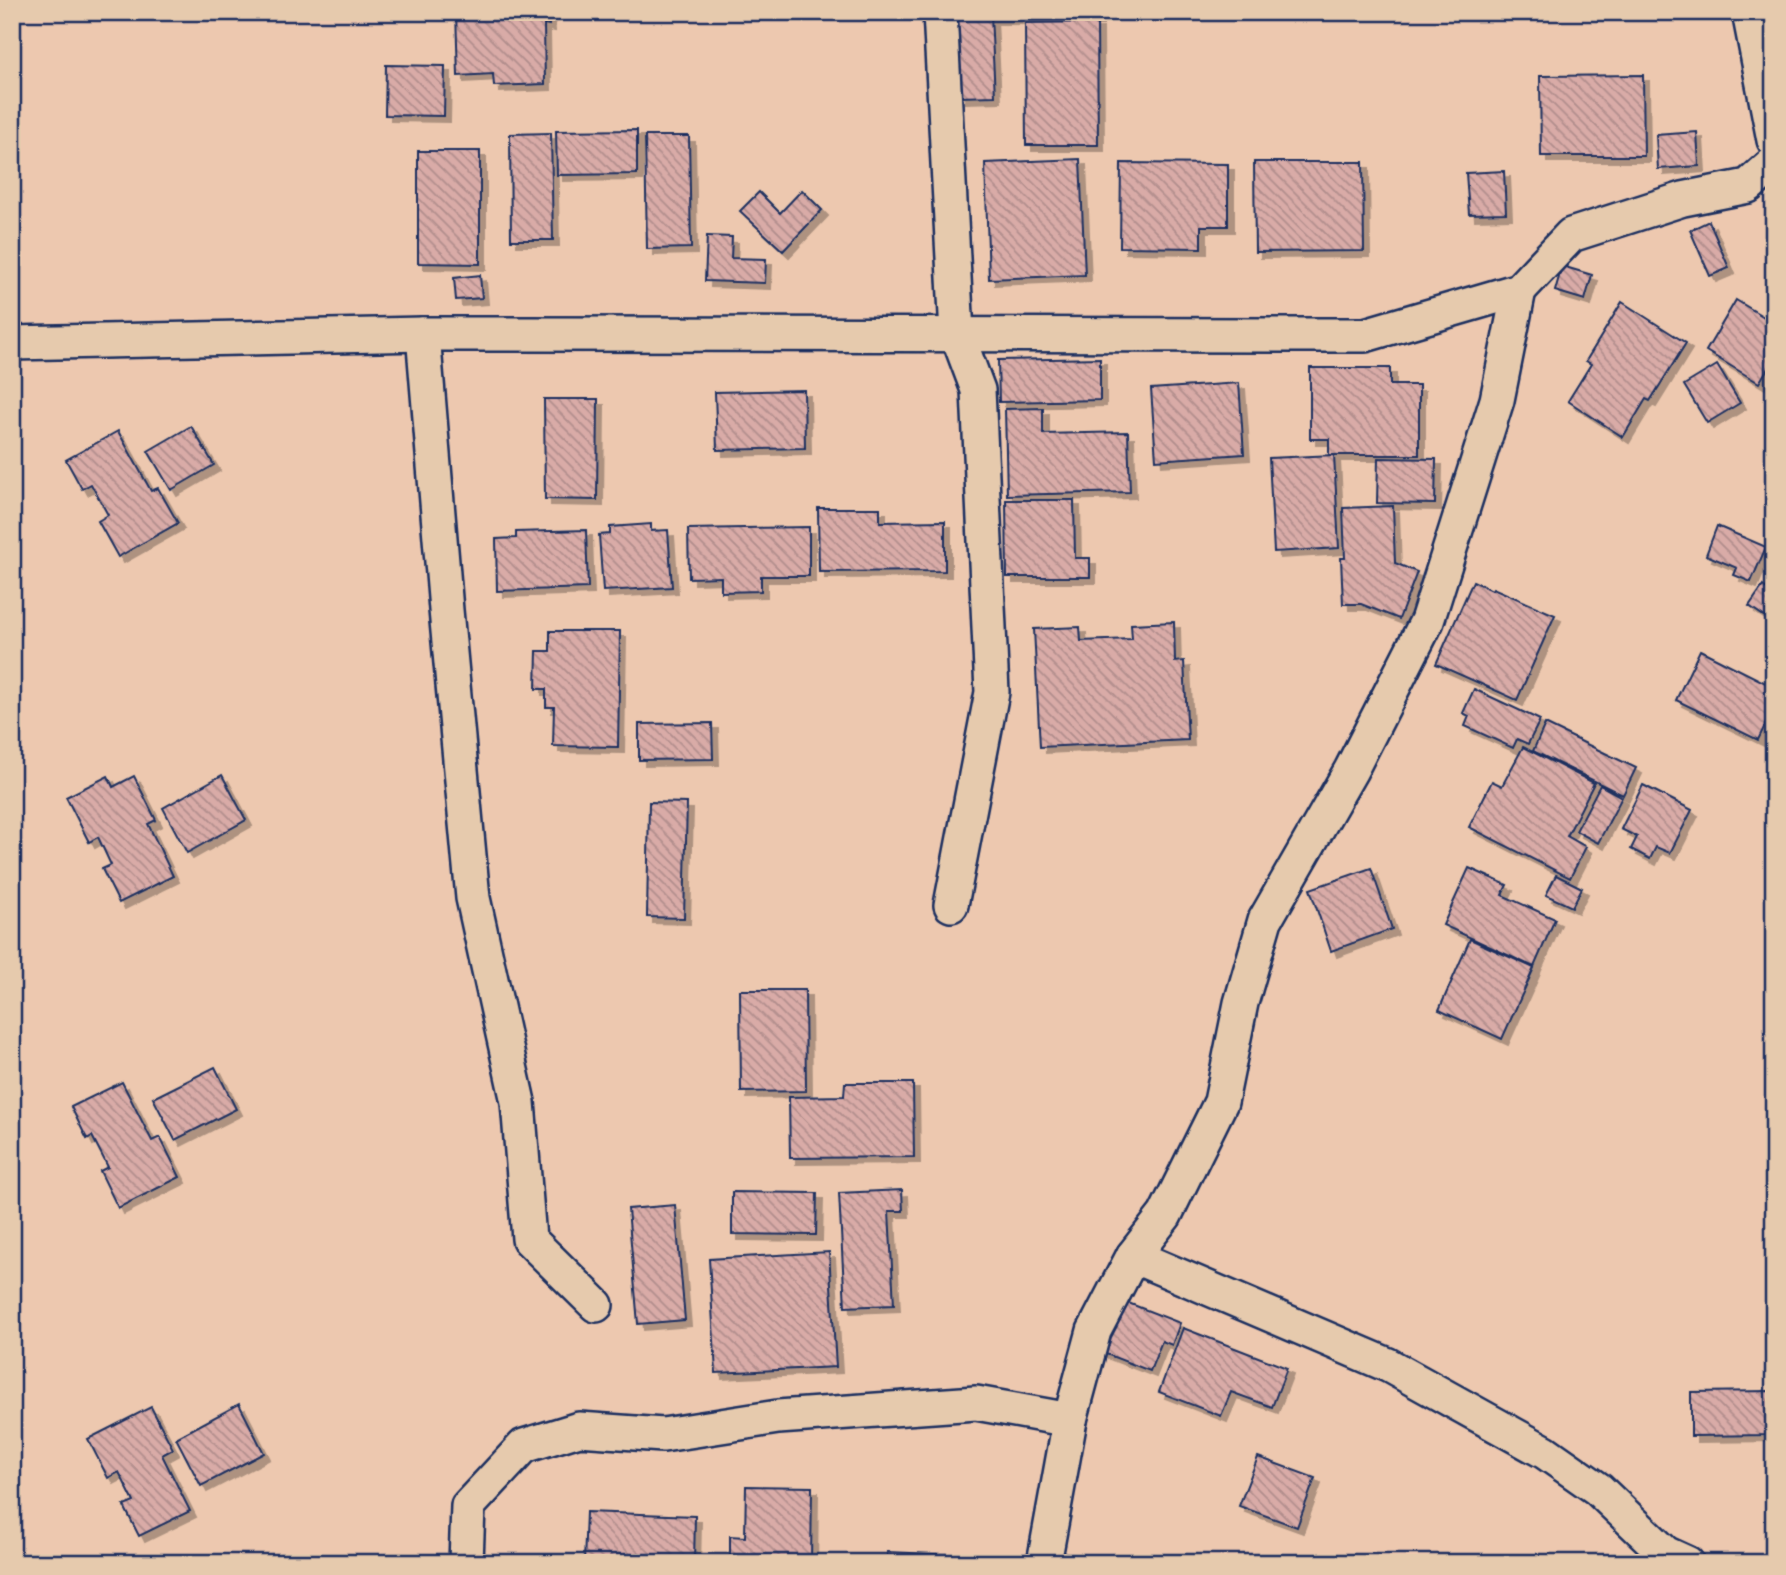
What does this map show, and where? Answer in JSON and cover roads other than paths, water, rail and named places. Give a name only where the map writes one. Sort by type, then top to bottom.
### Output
[{"type":"street","points":[[940,12],[957,334],[978,390],[992,692],[951,905]]},
{"type":"street","points":[[1749,12],[1774,140]]},
{"type":"street","points":[[12,343],[423,334],[1365,335],[1519,290],[1571,234],[1683,199],[1748,186],[1774,163]]},
{"type":"street","points":[[1044,1563],[1070,1420],[1094,1331],[1133,1256],[1166,1214],[1221,1102],[1241,1003],[1265,920],[1351,770],[1427,621],[1497,400],[1519,290]]},
{"type":"street","points":[[423,334],[473,898],[519,1102],[529,1239],[596,1305]]},
{"type":"street","points":[[1133,1256],[1388,1365],[1545,1452],[1598,1489],[1665,1553],[1687,1563]]},
{"type":"street","points":[[466,1563],[468,1506],[524,1446],[579,1429],[663,1435],[778,1417],[976,1403],[1070,1420]]}]
